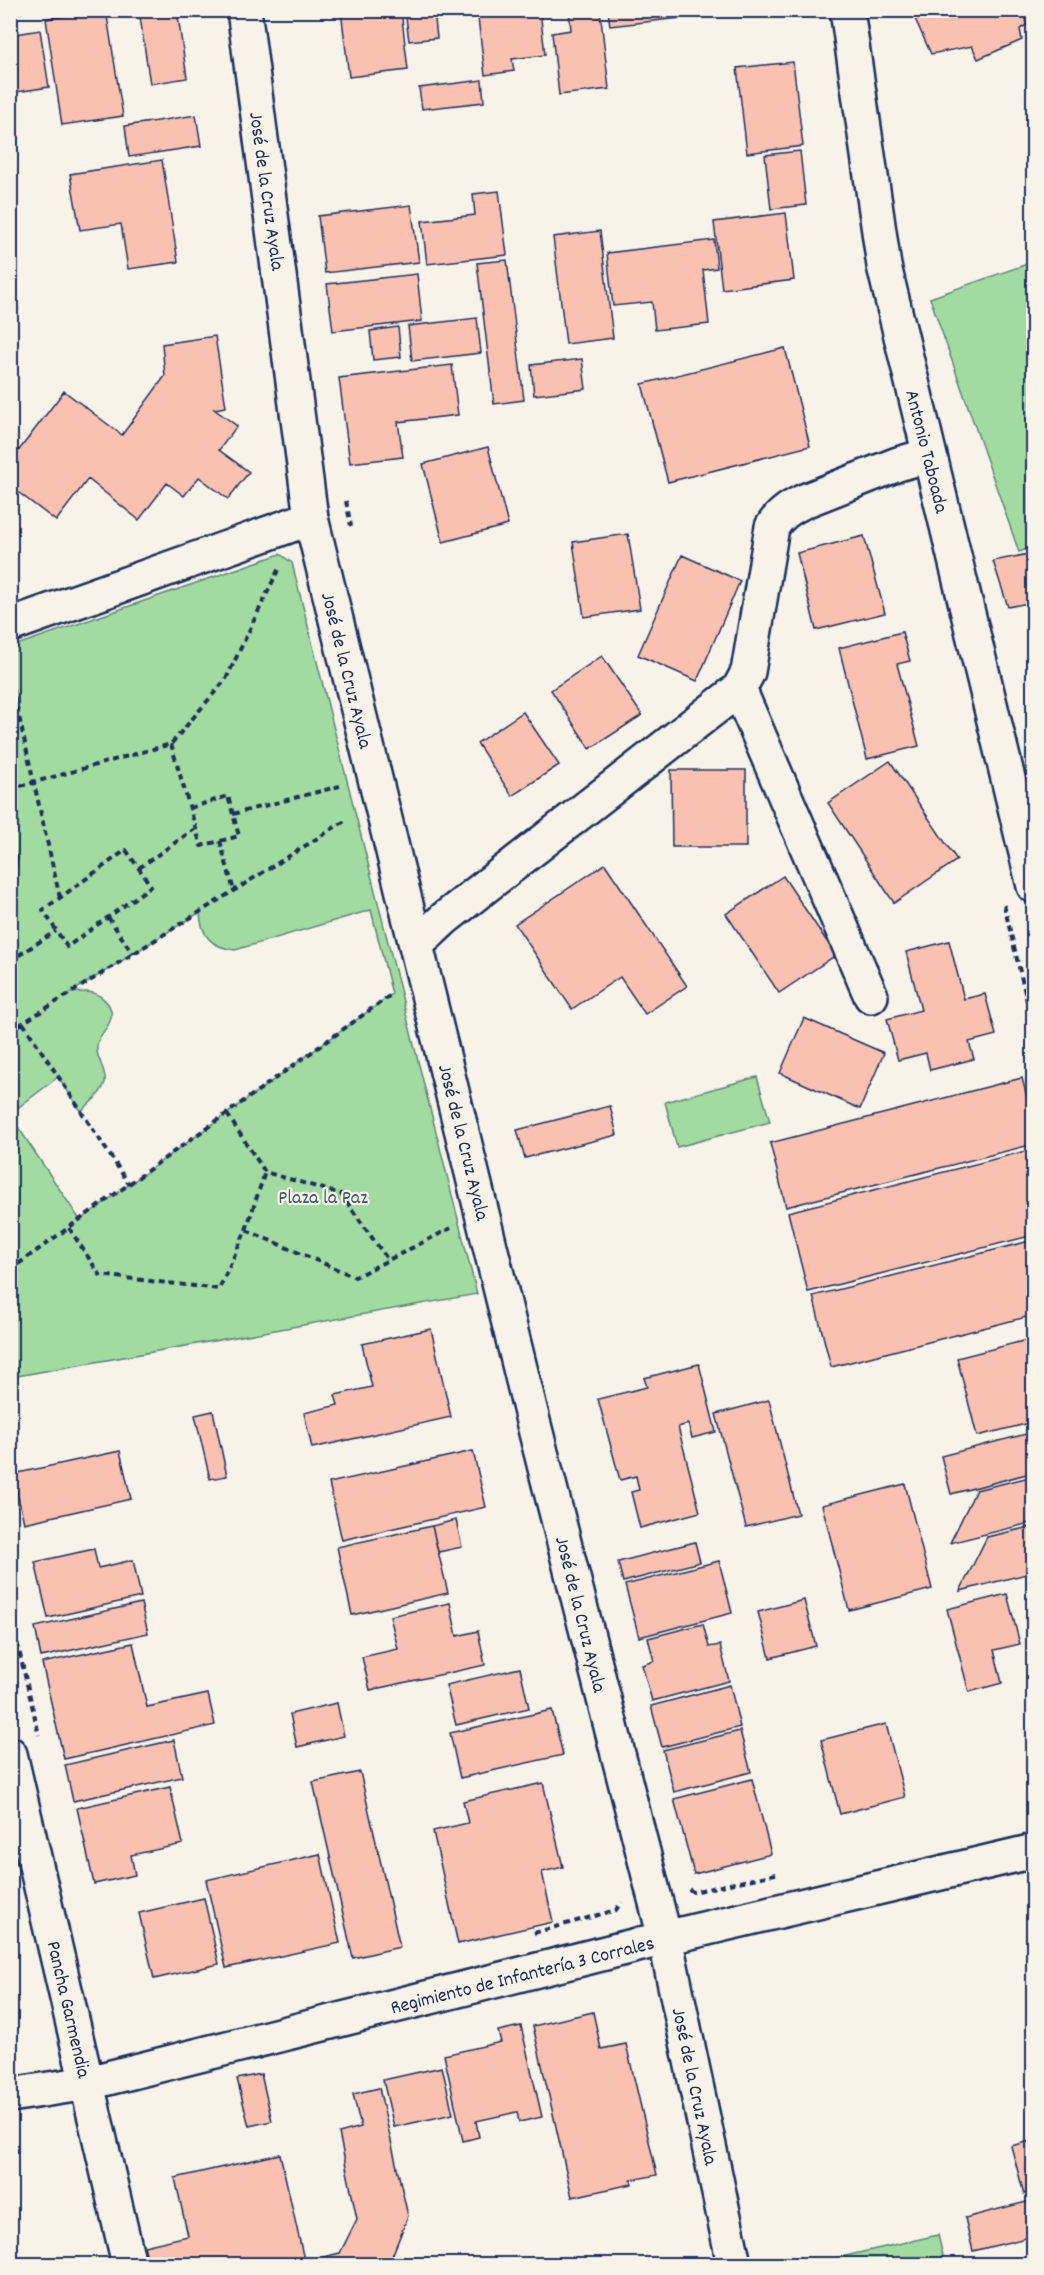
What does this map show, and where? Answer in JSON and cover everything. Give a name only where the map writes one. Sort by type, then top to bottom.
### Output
[{"type":"street","name":"José de la Cruz Ayala","points":[[244,10],[311,518],[535,1429],[665,1938],[734,2265]]},
{"type":"street","name":"Antonio Taboada","points":[[847,10],[884,266],[1034,886]]},
{"type":"street","points":[[416,945],[454,911],[739,689],[748,672],[772,527],[778,518],[790,508],[804,501],[898,464],[929,455]]},
{"type":"street","points":[[10,625],[311,518]]},
{"type":"street","points":[[739,689],[871,996]]},
{"type":"street","name":"Pancha Garmendia","points":[[10,1754],[129,2265]]},
{"type":"street","name":"Regimiento de Infantería 3 Corrales","points":[[10,2095],[88,2083],[665,1938],[1034,1851]]},
{"type":"path","points":[[10,13],[35,10]]},
{"type":"path","points":[[345,500],[352,531]]},
{"type":"path","points":[[10,789],[171,744],[226,680],[280,566]]},
{"type":"path","points":[[10,677],[60,898]]},
{"type":"path","points":[[171,744],[201,846],[239,836],[228,796],[190,808]]},
{"type":"path","points":[[233,814],[340,786]]},
{"type":"path","points":[[10,1031],[348,819]]},
{"type":"path","points":[[139,868],[196,828]]},
{"type":"path","points":[[220,841],[234,891]]},
{"type":"path","points":[[126,850],[139,868],[151,886],[67,947],[43,910],[126,850]]},
{"type":"path","points":[[108,917],[133,954]]},
{"type":"path","points":[[10,961],[56,931]]},
{"type":"path","points":[[10,1270],[392,994]]},
{"type":"path","points":[[23,1023],[129,1184]]},
{"type":"path","points":[[226,1114],[266,1172],[341,1194],[388,1260]]},
{"type":"path","points":[[69,1228],[100,1275],[219,1288],[246,1230],[266,1172]]},
{"type":"path","points":[[246,1230],[355,1277],[452,1228]]},
{"type":"path","points":[[682,1884],[693,1892]]},
{"type":"green space","points":[[1033,262],[1033,547],[1019,552],[930,298]]},
{"type":"green space","name":"Plaza la Paz","points":[[280,554],[292,563],[477,1294],[11,1377],[10,1115],[80,1220],[392,994],[371,910],[235,950],[220,946],[209,939],[203,928],[200,912],[70,993],[95,994],[105,1000],[111,1010],[110,1021],[97,1047],[105,1082],[95,1098],[81,1111],[58,1077],[11,1113],[10,876],[14,875],[18,858],[10,849],[11,647]]},
{"type":"green space","points":[[757,1077],[770,1122],[677,1147],[665,1102]]},
{"type":"green space","points":[[938,2235],[945,2264],[810,2264]]},
{"type":"building","points":[[106,10],[123,116],[62,125],[46,19]]},
{"type":"building","points":[[139,10],[177,10],[187,78],[150,84]]},
{"type":"building","points":[[341,10],[401,10],[408,70],[349,77]]},
{"type":"building","points":[[405,10],[468,10],[469,16],[435,20],[437,38],[409,41]]},
{"type":"building","points":[[477,10],[540,10],[545,55],[512,59],[514,71],[485,75]]},
{"type":"building","points":[[569,10],[600,10],[609,89],[559,95],[552,33],[571,30]]},
{"type":"building","points":[[608,10],[680,10],[680,18],[610,26]]},
{"type":"building","points":[[911,10],[1034,10],[1034,20],[1020,29],[1022,40],[978,59],[972,46],[931,54]]},
{"type":"building","points":[[40,30],[49,87],[10,93],[10,35]]},
{"type":"building","points":[[793,62],[803,146],[747,153],[737,68]]},
{"type":"building","points":[[482,80],[484,102],[422,109],[419,88]]},
{"type":"building","points":[[196,115],[201,146],[129,157],[125,126]]},
{"type":"building","points":[[800,151],[806,205],[771,209],[765,155]]},
{"type":"building","points":[[162,160],[178,262],[128,269],[121,224],[80,230],[70,174]]},
{"type":"building","points":[[499,191],[507,255],[427,264],[422,221],[475,215],[473,194]]},
{"type":"building","points":[[411,205],[419,262],[325,273],[318,216]]},
{"type":"building","points":[[786,213],[794,280],[722,289],[714,222]]},
{"type":"building","points":[[600,231],[613,338],[566,344],[553,237]]},
{"type":"building","points":[[714,240],[717,268],[703,270],[709,324],[655,330],[652,302],[613,306],[607,253]]},
{"type":"building","points":[[507,260],[524,400],[494,404],[477,263]]},
{"type":"building","points":[[417,274],[422,321],[333,331],[327,284]]},
{"type":"building","points":[[10,277],[13,277],[18,310],[10,312]]},
{"type":"building","points":[[477,318],[481,353],[412,361],[408,326]]},
{"type":"building","points":[[398,327],[401,357],[373,360],[370,331]]},
{"type":"building","points":[[215,336],[226,407],[214,409],[237,426],[219,450],[249,472],[228,499],[199,477],[184,496],[167,483],[139,520],[88,479],[56,521],[10,486],[10,462],[64,391],[122,435],[165,376],[162,344]]},
{"type":"building","points":[[785,348],[810,446],[668,482],[642,384]]},
{"type":"building","points":[[582,359],[586,389],[534,395],[531,365]]},
{"type":"building","points":[[452,365],[458,415],[398,422],[403,457],[350,463],[339,378]]},
{"type":"building","points":[[488,447],[508,525],[443,542],[423,464]]},
{"type":"building","points":[[628,534],[640,609],[584,617],[573,542]]},
{"type":"building","points":[[864,536],[885,613],[816,630],[797,553]]},
{"type":"building","points":[[1034,553],[1034,602],[1008,607],[993,561]]},
{"type":"building","points":[[682,555],[740,581],[697,681],[638,655]]},
{"type":"building","points":[[902,632],[910,661],[897,664],[919,746],[867,759],[839,648]]},
{"type":"building","points":[[602,656],[642,715],[590,749],[551,690]]},
{"type":"building","points":[[523,712],[559,765],[512,796],[477,743]]},
{"type":"building","points":[[890,761],[957,860],[894,903],[828,803]]},
{"type":"building","points":[[671,770],[746,770],[746,847],[672,847]]},
{"type":"building","points":[[10,849],[18,858],[14,876],[10,876]]},
{"type":"building","points":[[605,864],[687,986],[645,1014],[620,977],[572,1009],[515,924]]},
{"type":"building","points":[[783,876],[836,955],[779,993],[726,914]]},
{"type":"building","points":[[949,941],[964,999],[985,994],[996,1035],[969,1042],[974,1059],[930,1070],[926,1053],[898,1060],[887,1019],[921,1010],[906,952]]},
{"type":"building","points":[[804,1018],[884,1053],[860,1109],[780,1073]]},
{"type":"building","points":[[1022,1078],[1034,1124],[1034,1144],[786,1207],[770,1143]]},
{"type":"building","points":[[610,1106],[617,1135],[525,1158],[517,1130]]},
{"type":"building","points":[[1034,1149],[1034,1235],[808,1292],[788,1212]]},
{"type":"building","points":[[1034,1240],[1034,1315],[831,1367],[813,1296]]},
{"type":"building","points":[[431,1329],[451,1417],[312,1448],[304,1413],[338,1405],[335,1395],[372,1387],[362,1344]]},
{"type":"building","points":[[1027,1340],[1034,1365],[1034,1422],[977,1436],[957,1358]]},
{"type":"building","points":[[699,1364],[716,1432],[692,1438],[688,1424],[678,1427],[700,1512],[640,1528],[631,1492],[639,1490],[636,1476],[620,1480],[598,1399],[647,1387],[644,1378]]},
{"type":"building","points":[[769,1400],[798,1514],[746,1527],[716,1414]]},
{"type":"building","points":[[213,1411],[227,1476],[210,1479],[195,1415]]},
{"type":"building","points":[[1034,1432],[1034,1472],[951,1494],[941,1456]]},
{"type":"building","points":[[120,1451],[131,1499],[24,1523],[13,1474]]},
{"type":"building","points":[[473,1451],[486,1507],[342,1540],[329,1483]]},
{"type":"building","points":[[1034,1476],[1034,1522],[950,1543],[976,1490]]},
{"type":"building","points":[[905,1484],[932,1589],[849,1610],[822,1505]]},
{"type":"building","points":[[456,1520],[462,1547],[438,1552],[432,1526]]},
{"type":"building","points":[[432,1526],[448,1593],[352,1615],[337,1547]]},
{"type":"building","points":[[1034,1526],[1034,1572],[960,1591],[987,1537]]},
{"type":"building","points":[[695,1542],[700,1562],[623,1582],[618,1562]]},
{"type":"building","points":[[94,1549],[98,1568],[133,1560],[141,1597],[48,1618],[35,1562]]},
{"type":"building","points":[[719,1561],[732,1613],[639,1637],[625,1585]]},
{"type":"building","points":[[1007,1594],[1020,1644],[994,1650],[1002,1683],[969,1692],[947,1609]]},
{"type":"building","points":[[804,1600],[816,1646],[770,1658],[758,1612]]},
{"type":"building","points":[[141,1603],[148,1633],[41,1657],[35,1627]]},
{"type":"building","points":[[450,1603],[457,1636],[478,1631],[485,1665],[370,1690],[362,1657],[398,1649],[390,1616]]},
{"type":"building","points":[[703,1624],[709,1647],[720,1645],[729,1681],[652,1701],[642,1665],[654,1661],[648,1638]]},
{"type":"building","points":[[133,1643],[147,1707],[208,1694],[215,1725],[64,1759],[42,1663]]},
{"type":"building","points":[[520,1668],[529,1708],[456,1725],[446,1685]]},
{"type":"building","points":[[730,1685],[740,1727],[662,1747],[651,1706]]},
{"type":"building","points":[[337,1703],[344,1736],[297,1747],[290,1714]]},
{"type":"building","points":[[552,1710],[563,1755],[460,1778],[450,1733]]},
{"type":"building","points":[[886,1724],[905,1797],[840,1814],[821,1740]]},
{"type":"building","points":[[740,1731],[751,1772],[674,1792],[663,1750]]},
{"type":"building","points":[[174,1740],[182,1777],[73,1801],[65,1765]]},
{"type":"building","points":[[360,1772],[400,1947],[353,1958],[313,1782]]},
{"type":"building","points":[[752,1779],[771,1854],[694,1874],[674,1799]]},
{"type":"building","points":[[543,1783],[563,1867],[542,1872],[553,1922],[458,1944],[433,1831],[468,1823],[463,1801]]},
{"type":"building","points":[[170,1787],[183,1844],[131,1855],[135,1875],[94,1884],[77,1808]]},
{"type":"building","points":[[320,1854],[340,1943],[226,1968],[206,1880]]},
{"type":"building","points":[[204,1898],[219,1964],[154,1979],[139,1913]]},
{"type":"building","points":[[1034,1935],[1034,1967],[1026,1937]]},
{"type":"building","points":[[593,2012],[601,2049],[626,2044],[657,2175],[631,2180],[632,2184],[572,2197],[533,2026]]},
{"type":"building","points":[[521,2026],[542,2117],[519,2122],[517,2112],[476,2121],[479,2137],[463,2141],[444,2055],[501,2042],[498,2031]]},
{"type":"building","points":[[442,2067],[453,2114],[394,2127],[383,2080]]},
{"type":"building","points":[[261,2074],[272,2121],[249,2126],[237,2079]]},
{"type":"building","points":[[379,2088],[408,2216],[389,2264],[312,2264],[311,2260],[340,2253],[357,2219],[339,2133],[361,2127],[353,2094]]},
{"type":"building","points":[[1034,2140],[1034,2191],[1024,2194],[1011,2146]]},
{"type":"building","points":[[280,2154],[305,2264],[149,2264],[144,2246],[188,2236],[175,2178]]},
{"type":"building","points":[[1034,2200],[1034,2236],[973,2251],[965,2218]]}]
